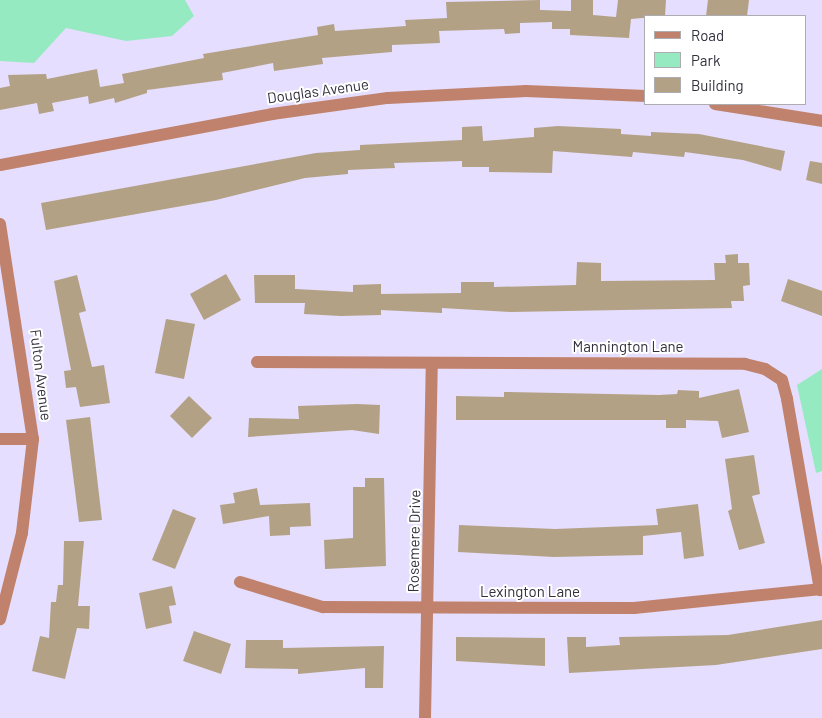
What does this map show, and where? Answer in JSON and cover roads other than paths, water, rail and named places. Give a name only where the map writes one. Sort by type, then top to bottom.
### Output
[{"type":"street","name":"Douglas Avenue","points":[[0,165],[272,114],[388,98],[526,91],[644,96]]},
{"type":"street","points":[[721,105],[822,121]]},
{"type":"street","name":"Fulton Avenue","points":[[0,224],[33,439],[22,533],[0,619]]},
{"type":"street","name":"Mannington Lane","points":[[257,362],[745,364],[765,369],[782,380],[787,399],[821,590]]},
{"type":"street","name":"Rosemere Drive","points":[[425,718],[429,608],[432,364]]},
{"type":"street","points":[[0,439],[33,439]]},
{"type":"street","name":"Lexington Lane","points":[[240,582],[323,607],[634,608],[821,590]]}]
